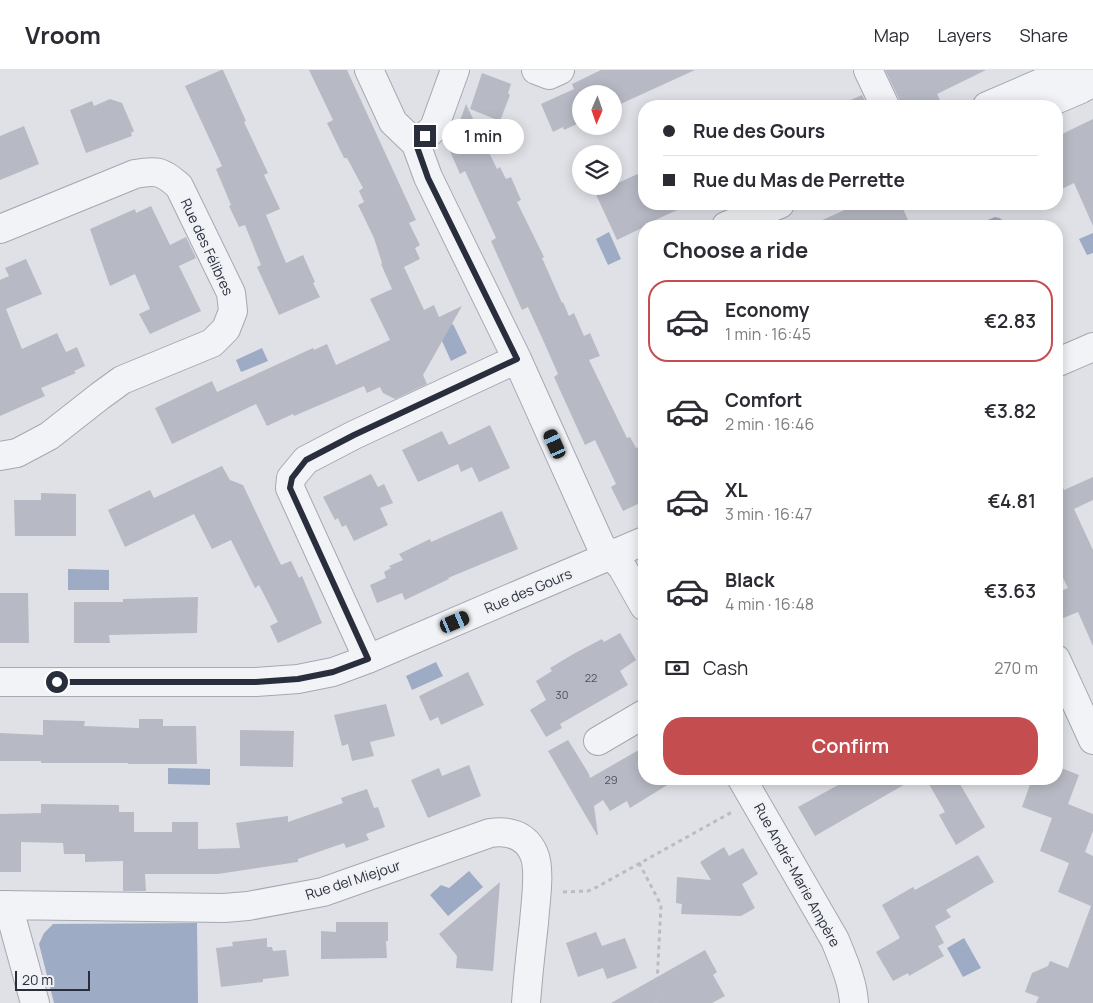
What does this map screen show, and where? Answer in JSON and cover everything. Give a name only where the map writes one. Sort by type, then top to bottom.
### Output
[{"type":"street","points":[[370,70],[393,122],[416,144],[428,178],[517,359],[601,546],[622,567],[638,595]]},
{"type":"street","points":[[416,144],[434,128],[455,70]]},
{"type":"street","points":[[536,70],[549,75],[560,70]]},
{"type":"street","points":[[868,70],[882,100]]},
{"type":"street","points":[[1001,100],[1071,70]]},
{"type":"street","points":[[1055,100],[1081,89],[1093,81],[1089,70]]},
{"type":"street","name":"Rue des Félibres","points":[[0,229],[135,174],[152,171],[167,176],[179,186],[231,293],[233,310],[226,329],[212,343],[122,380],[49,436],[17,453],[0,456]]},
{"type":"street","points":[[741,220],[765,210]]},
{"type":"street","points":[[1063,360],[1093,347]]},
{"type":"street","points":[[368,659],[290,488],[292,478],[306,460],[354,435],[517,359]]},
{"type":"street","name":"Rue des Gours","points":[[0,682],[256,682],[298,679],[333,672],[368,659],[638,544]]},
{"type":"street","points":[[1063,674],[1093,740]]},
{"type":"street","points":[[598,741],[638,718]]},
{"type":"street","name":"Rue André-Marie Ampère","points":[[748,789],[836,940],[851,986],[854,1003]]},
{"type":"street","name":"Rue del Miejour","points":[[35,1003],[4,905],[224,908],[248,906],[323,892],[500,831],[522,838],[535,855],[537,868],[526,1003]]},
{"type":"path","points":[[536,894],[588,891],[639,863],[748,789]]},
{"type":"path","points":[[639,863],[661,905],[656,1003]]},
{"type":"water","points":[[995,217],[1002,220],[988,220]]},
{"type":"water","points":[[609,232],[621,259],[608,265],[596,239]]},
{"type":"water","points":[[1093,233],[1093,253],[1087,255],[1079,239]]},
{"type":"water","points":[[453,324],[467,353],[451,361],[438,332]]},
{"type":"water","points":[[262,348],[268,361],[241,372],[236,360]]},
{"type":"water","points":[[68,569],[109,570],[109,590],[68,590]]},
{"type":"water","points":[[436,662],[443,676],[412,690],[406,676]]},
{"type":"water","points":[[168,768],[210,769],[210,785],[168,784]]},
{"type":"water","points":[[469,871],[483,887],[448,916],[430,895],[441,885],[449,888]]},
{"type":"water","points":[[197,923],[198,1003],[54,1003],[39,944],[44,933],[53,924]]},
{"type":"water","points":[[964,938],[981,968],[963,977],[947,948]]},
{"type":"building","points":[[223,70],[246,121],[244,122],[268,173],[264,175],[280,209],[266,215],[286,263],[303,255],[320,297],[279,315],[257,267],[261,265],[245,225],[239,227],[229,206],[231,205],[216,169],[222,166],[185,86]]},
{"type":"building","points":[[309,70],[347,70],[416,220],[409,223],[420,245],[415,248],[420,259],[404,267],[424,310],[434,305],[439,317],[462,306],[423,375],[427,384],[395,399],[383,393],[380,387],[367,393],[364,386],[267,426],[256,404],[172,444],[155,408],[212,381],[217,392],[313,348],[314,350],[327,344],[336,365],[390,340],[370,299],[392,289],[381,264],[374,238],[358,205],[364,202],[359,191],[363,188],[347,158],[344,158],[327,123],[333,120]]},
{"type":"building","points":[[601,70],[695,70],[622,103],[622,85],[572,84]]},
{"type":"building","points":[[885,70],[986,70],[937,94],[940,100],[899,99]]},
{"type":"building","points":[[482,73],[511,84],[508,93],[510,95],[500,121],[470,109]]},
{"type":"building","points":[[572,90],[572,126],[564,130],[563,127],[553,132],[541,104]]},
{"type":"building","points":[[862,95],[865,100],[851,100]]},
{"type":"building","points":[[110,99],[122,103],[134,131],[131,133],[132,136],[86,153],[70,110],[92,101],[94,106]]},
{"type":"building","points":[[466,104],[497,169],[500,167],[506,179],[511,177],[521,200],[517,202],[544,257],[542,258],[569,316],[574,313],[584,336],[590,333],[600,356],[589,360],[627,438],[630,437],[636,448],[638,447],[638,504],[623,511],[611,487],[616,484],[595,440],[585,445],[554,377],[558,374],[528,307],[522,310],[491,241],[496,238],[465,171],[460,174],[449,149],[458,145],[455,135]]},
{"type":"building","points":[[1093,119],[1093,226],[1074,183],[1063,188],[1063,134]]},
{"type":"building","points":[[24,126],[39,164],[0,180],[0,136]]},
{"type":"building","points":[[638,174],[638,210],[677,210],[655,220],[638,220],[638,230],[617,240],[596,195],[622,195],[622,181]]},
{"type":"building","points":[[151,206],[170,245],[186,237],[189,243],[196,258],[179,266],[201,311],[150,334],[139,314],[150,309],[135,274],[110,286],[90,229],[135,209],[136,213]]},
{"type":"building","points":[[845,210],[904,210],[908,220],[822,220]]},
{"type":"building","points":[[26,259],[42,294],[6,309],[22,349],[57,333],[66,352],[77,347],[85,366],[74,371],[76,373],[41,388],[45,396],[0,416],[0,280],[9,276],[5,268]]},
{"type":"building","points":[[490,425],[510,468],[479,482],[472,467],[461,472],[458,464],[418,482],[402,450],[442,431],[449,445]]},
{"type":"building","points":[[222,466],[230,480],[243,485],[281,565],[291,561],[299,578],[302,576],[322,623],[278,643],[270,626],[278,622],[259,585],[255,588],[231,540],[212,549],[194,514],[125,547],[108,510],[150,490],[154,498]]},
{"type":"building","points":[[371,474],[378,487],[384,484],[393,503],[380,508],[388,525],[354,541],[346,525],[342,527],[338,518],[335,520],[323,497]]},
{"type":"building","points":[[1093,477],[1093,500],[1074,509],[1093,550],[1093,646],[1078,612],[1063,618],[1063,590],[1068,588],[1063,578],[1063,488],[1064,490]]},
{"type":"building","points":[[41,493],[76,494],[76,536],[15,536],[14,500],[41,500]]},
{"type":"building","points":[[502,511],[518,549],[448,578],[405,600],[402,593],[377,603],[370,585],[386,578],[384,572],[391,568],[389,566],[403,560],[399,554],[430,539],[431,542]]},
{"type":"building","points":[[0,593],[28,593],[29,643],[0,643]]},
{"type":"building","points":[[198,597],[197,633],[109,635],[110,643],[74,643],[74,602],[123,602],[123,599]]},
{"type":"building","points":[[620,633],[636,660],[620,671],[628,685],[560,724],[562,728],[546,737],[530,710],[546,700],[536,681],[552,671],[550,668],[575,653],[602,639],[604,642]]},
{"type":"building","points":[[468,672],[484,705],[441,725],[438,717],[430,721],[419,696]]},
{"type":"building","points":[[386,704],[395,736],[370,742],[374,756],[352,761],[348,744],[342,746],[334,715]]},
{"type":"building","points":[[139,719],[163,719],[163,726],[196,726],[197,764],[0,761],[0,733],[43,735],[43,720],[85,721],[84,726],[139,728]]},
{"type":"building","points":[[240,730],[294,731],[293,767],[240,766]]},
{"type":"building","points":[[568,740],[590,778],[638,750],[638,785],[667,785],[630,808],[627,801],[610,811],[603,800],[594,806],[597,835],[548,751]]},
{"type":"building","points":[[469,765],[481,796],[428,818],[411,780],[439,768],[442,776]]},
{"type":"building","points":[[1063,769],[1079,775],[1068,804],[1093,814],[1093,831],[1085,852],[1093,856],[1093,1003],[1036,1003],[1039,997],[1025,992],[1032,973],[1048,966],[1050,961],[1068,968],[1091,906],[1058,892],[1069,863],[1040,851],[1052,818],[1022,807],[1030,785],[1063,785]]},
{"type":"building","points":[[838,785],[904,785],[815,836],[798,807]]},
{"type":"building","points":[[929,785],[960,785],[985,827],[956,845],[939,815],[945,812]]},
{"type":"building","points":[[367,789],[374,808],[378,807],[385,827],[366,834],[369,840],[346,848],[344,843],[298,859],[298,862],[218,874],[145,874],[146,891],[123,891],[123,861],[85,862],[85,854],[64,854],[63,843],[21,842],[21,872],[0,872],[0,814],[41,813],[41,804],[119,805],[119,812],[134,812],[134,832],[172,832],[172,822],[198,822],[198,849],[240,848],[236,823],[288,816],[288,822],[343,803],[341,798]]},
{"type":"building","points":[[724,847],[729,856],[743,848],[758,874],[742,884],[755,908],[741,916],[681,914],[682,904],[676,903],[677,877],[711,880],[700,862]]},
{"type":"building","points":[[978,855],[994,882],[946,910],[951,917],[935,926],[944,943],[938,946],[944,956],[909,976],[908,973],[893,981],[876,952],[900,938],[882,905],[913,887],[915,890]]},
{"type":"building","points":[[500,882],[493,971],[456,968],[457,956],[439,934]]},
{"type":"building","points":[[336,922],[388,922],[387,958],[321,959],[321,931],[336,932]]},
{"type":"building","points":[[596,932],[602,946],[625,938],[637,968],[607,979],[603,968],[578,977],[566,943]]},
{"type":"building","points":[[267,938],[267,947],[272,947],[273,951],[286,950],[289,976],[263,979],[263,982],[221,987],[216,948],[233,946],[232,942]]},
{"type":"building","points":[[705,950],[717,972],[713,975],[725,996],[712,1003],[611,1003]]},
{"type":"route","points":[[57,682],[256,682],[298,679],[333,672],[368,659],[290,488],[292,478],[306,460],[354,435],[517,359],[428,178],[416,144],[425,136]]}]
